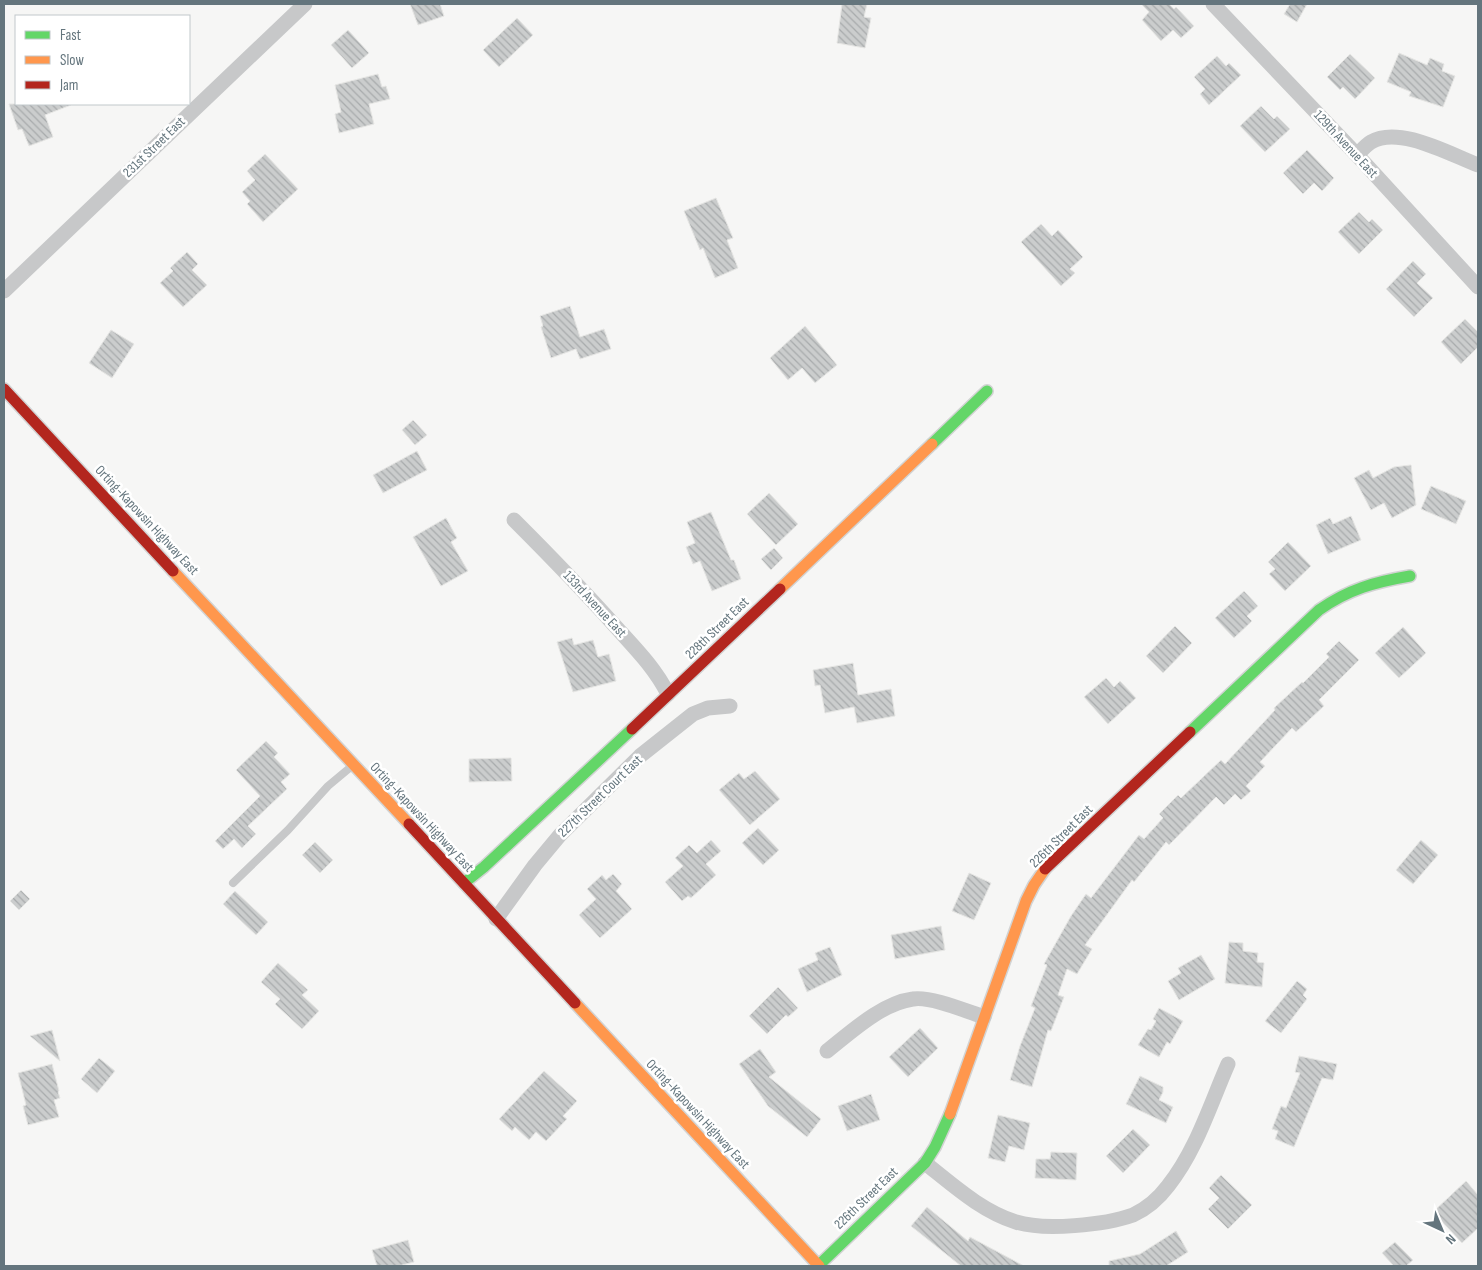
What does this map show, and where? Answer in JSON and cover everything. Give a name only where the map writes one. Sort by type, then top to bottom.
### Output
[{"type":"street","name":"231st Street East","points":[[4,291],[305,4]]},
{"type":"street","name":"129th Avenue East","points":[[1213,4],[1357,155],[1478,287]]},
{"type":"street","points":[[1357,155],[1372,142],[1387,137],[1400,137],[1416,141],[1478,165]]},
{"type":"street","name":"Orting-Kapowsin Highway East","points":[[4,389],[818,1266]]},
{"type":"street","name":"228th Street East","points":[[464,884],[678,686],[987,391]]},
{"type":"street","name":"133rd Avenue East","points":[[514,520],[580,587],[641,655],[660,678],[668,694]]},
{"type":"street","name":"226th Street East","points":[[818,1266],[924,1163],[935,1147],[944,1128],[1026,901],[1044,870],[1325,606],[1352,589],[1370,583],[1410,576]]},
{"type":"street","name":"227th Street Court East","points":[[496,919],[535,865],[560,835],[640,756],[693,714],[708,708],[730,706]]},
{"type":"street","points":[[827,1051],[878,1013],[913,999],[926,1000],[984,1017]]},
{"type":"street","points":[[924,1163],[974,1202],[996,1214],[1017,1222],[1031,1225],[1065,1226],[1089,1224],[1134,1214],[1158,1198],[1177,1174],[1192,1150],[1228,1064]]},
{"type":"lane","points":[[233,882],[288,830],[328,786],[353,765]]},
{"type":"building","points":[[410,4],[440,4],[444,16],[418,25]]},
{"type":"building","points":[[842,4],[867,4],[864,17],[871,18],[865,48],[837,43]]},
{"type":"building","points":[[1141,4],[1169,4],[1174,9],[1176,7],[1194,26],[1181,38],[1173,30],[1161,41],[1142,20],[1149,12]]},
{"type":"building","points":[[1290,4],[1307,4],[1297,22],[1284,14]]},
{"type":"building","points":[[517,18],[533,35],[499,67],[483,50]]},
{"type":"building","points":[[348,30],[369,53],[352,68],[331,45]]},
{"type":"building","points":[[1399,53],[1427,65],[1430,58],[1444,64],[1442,71],[1455,76],[1443,107],[1409,96],[1411,92],[1387,82]]},
{"type":"building","points":[[1350,54],[1375,78],[1355,99],[1343,87],[1340,90],[1327,77]]},
{"type":"building","points":[[1217,56],[1226,66],[1229,63],[1241,75],[1209,105],[1200,94],[1205,89],[1194,77]]},
{"type":"building","points":[[378,74],[382,87],[386,86],[390,99],[369,104],[374,124],[339,133],[335,114],[341,112],[335,85]]},
{"type":"building","points":[[9,104],[71,105],[45,115],[53,137],[29,146],[22,129],[18,130]]},
{"type":"building","points":[[1261,106],[1274,119],[1277,116],[1290,129],[1265,152],[1240,126]]},
{"type":"building","points":[[1307,150],[1334,178],[1322,191],[1314,183],[1303,194],[1283,173]]},
{"type":"building","points":[[265,154],[298,189],[263,222],[247,204],[250,201],[242,192],[255,180],[247,171]]},
{"type":"building","points":[[716,198],[733,238],[727,240],[738,268],[715,278],[703,248],[700,250],[684,211]]},
{"type":"building","points":[[1359,212],[1369,222],[1372,219],[1383,230],[1359,254],[1338,232]]},
{"type":"building","points":[[1041,224],[1052,236],[1058,230],[1083,257],[1070,269],[1075,273],[1061,286],[1021,242]]},
{"type":"building","points":[[187,252],[198,264],[192,270],[207,285],[183,307],[160,283],[173,271],[170,268]]},
{"type":"building","points":[[1413,261],[1426,274],[1417,283],[1433,298],[1414,317],[1386,289]]},
{"type":"building","points":[[570,306],[580,337],[604,329],[611,349],[580,359],[576,349],[551,358],[541,327],[543,326],[540,316]]},
{"type":"building","points":[[1465,319],[1478,332],[1478,347],[1461,364],[1441,342]]},
{"type":"building","points":[[805,326],[837,365],[815,383],[802,368],[788,380],[770,358]]},
{"type":"building","points":[[111,330],[134,344],[112,378],[89,363]]},
{"type":"building","points":[[413,420],[427,435],[415,445],[402,430]]},
{"type":"building","points":[[417,451],[427,470],[383,493],[373,475]]},
{"type":"building","points":[[1411,465],[1416,505],[1392,518],[1384,503],[1371,510],[1354,478],[1369,470],[1373,478],[1394,467]]},
{"type":"building","points":[[1431,486],[1466,501],[1456,524],[1421,509]]},
{"type":"building","points":[[769,493],[798,524],[776,545],[747,514]]},
{"type":"building","points":[[711,512],[741,579],[712,591],[700,561],[693,564],[686,547],[695,543],[687,522]]},
{"type":"building","points":[[1351,516],[1361,540],[1328,554],[1316,525],[1330,518],[1333,524]]},
{"type":"building","points":[[446,518],[457,538],[451,542],[468,571],[441,586],[413,537]]},
{"type":"building","points":[[1288,542],[1311,566],[1285,591],[1269,574],[1275,569],[1268,562]]},
{"type":"building","points":[[774,548],[783,558],[771,570],[761,559]]},
{"type":"building","points":[[1244,591],[1258,606],[1247,616],[1252,621],[1234,638],[1215,618]]},
{"type":"building","points":[[1175,626],[1192,643],[1163,673],[1146,656]]},
{"type":"building","points":[[1403,627],[1426,653],[1399,678],[1375,653]]},
{"type":"building","points":[[572,638],[574,645],[593,640],[598,657],[609,654],[616,681],[573,692],[557,642]]},
{"type":"building","points":[[1339,641],[1359,660],[1319,700],[1324,706],[1296,732],[1292,728],[1260,762],[1265,766],[1246,786],[1251,791],[1241,800],[1235,794],[1224,805],[1216,797],[1169,845],[1166,842],[1134,882],[1132,880],[1085,945],[1092,949],[1077,974],[1067,969],[1058,995],[1064,997],[1051,1031],[1048,1030],[1032,1087],[1010,1080],[1020,1046],[1035,1008],[1031,1006],[1047,965],[1044,964],[1071,916],[1086,894],[1091,898],[1139,835],[1144,839],[1163,818],[1159,814],[1178,795],[1181,798],[1221,760],[1225,764],[1275,710],[1274,708],[1329,657],[1326,654]]},
{"type":"building","points":[[853,663],[858,695],[891,689],[895,716],[857,723],[854,707],[825,713],[820,685],[815,686],[813,670]]},
{"type":"building","points":[[1106,678],[1114,687],[1120,681],[1136,698],[1108,724],[1084,697]]},
{"type":"building","points":[[266,741],[278,753],[274,757],[290,774],[281,782],[287,789],[248,826],[256,834],[242,848],[234,839],[223,849],[215,841],[260,796],[236,770]]},
{"type":"building","points":[[511,758],[512,781],[469,782],[469,759]]},
{"type":"building","points":[[755,771],[780,799],[750,825],[719,790],[739,773],[744,779]]},
{"type":"building","points":[[758,828],[779,850],[763,865],[742,843]]},
{"type":"building","points":[[711,840],[721,851],[706,864],[716,875],[691,898],[688,896],[682,901],[665,882],[683,866],[675,858],[689,845],[697,853]]},
{"type":"building","points":[[1421,840],[1438,855],[1413,884],[1396,870]]},
{"type":"building","points":[[315,842],[333,860],[320,873],[302,855]]},
{"type":"building","points":[[969,873],[991,883],[974,920],[952,911]]},
{"type":"building","points":[[613,874],[622,884],[616,891],[632,909],[600,938],[579,915],[596,899],[587,889],[602,875],[606,880]]},
{"type":"building","points":[[21,890],[30,899],[19,910],[10,901]]},
{"type":"building","points":[[235,891],[268,922],[256,935],[223,904]]},
{"type":"building","points":[[941,926],[945,950],[895,959],[891,935]]},
{"type":"building","points":[[1229,942],[1243,943],[1243,951],[1258,953],[1257,962],[1264,963],[1262,987],[1225,983]]},
{"type":"building","points":[[830,947],[842,975],[807,992],[798,969],[818,960],[815,953]]},
{"type":"building","points":[[1201,955],[1215,979],[1179,1000],[1168,981],[1181,973],[1178,968]]},
{"type":"building","points":[[278,963],[308,990],[302,995],[319,1011],[302,1029],[275,1004],[280,999],[261,982]]},
{"type":"building","points":[[1297,981],[1307,989],[1303,995],[1307,999],[1281,1033],[1265,1021]]},
{"type":"building","points":[[778,987],[798,1008],[788,1017],[786,1015],[767,1034],[749,1016]]},
{"type":"building","points":[[1159,1008],[1183,1021],[1170,1044],[1167,1042],[1159,1057],[1138,1045],[1148,1029],[1151,1030],[1156,1021],[1153,1019]]},
{"type":"building","points":[[920,1028],[938,1048],[908,1077],[889,1057]]},
{"type":"building","points":[[52,1030],[60,1061],[30,1036]]},
{"type":"building","points":[[760,1049],[776,1072],[769,1077],[821,1119],[807,1137],[768,1106],[739,1064]]},
{"type":"building","points":[[1299,1056],[1337,1064],[1333,1080],[1322,1078],[1294,1147],[1275,1139],[1278,1131],[1272,1129],[1281,1106],[1286,1108],[1300,1073],[1295,1072]]},
{"type":"building","points":[[99,1058],[115,1071],[97,1093],[81,1079]]},
{"type":"building","points":[[52,1064],[60,1098],[54,1100],[59,1117],[28,1125],[23,1106],[26,1105],[18,1073]]},
{"type":"building","points":[[544,1071],[577,1101],[563,1116],[567,1119],[546,1141],[536,1132],[529,1140],[515,1127],[512,1131],[499,1119]]},
{"type":"building","points":[[1140,1076],[1163,1087],[1159,1100],[1173,1107],[1166,1123],[1126,1104]]},
{"type":"building","points":[[871,1094],[880,1120],[847,1131],[838,1106]]},
{"type":"building","points":[[998,1115],[1030,1123],[1024,1150],[1009,1146],[1005,1162],[988,1158]]},
{"type":"building","points":[[1133,1129],[1150,1145],[1123,1173],[1106,1156]]},
{"type":"building","points":[[1051,1152],[1077,1153],[1076,1180],[1035,1178],[1036,1159],[1050,1159]]},
{"type":"building","points":[[1221,1175],[1252,1205],[1228,1229],[1208,1209],[1219,1198],[1209,1188]]},
{"type":"building","points":[[1466,1181],[1478,1195],[1478,1228],[1462,1243],[1433,1212]]},
{"type":"building","points":[[927,1207],[968,1241],[970,1237],[1024,1266],[961,1266],[911,1226]]},
{"type":"building","points":[[1176,1231],[1188,1252],[1166,1266],[1109,1266],[1109,1261],[1140,1254]]},
{"type":"building","points":[[408,1240],[414,1262],[398,1266],[377,1266],[372,1250]]},
{"type":"building","points":[[1395,1242],[1413,1260],[1406,1266],[1394,1266],[1382,1253]]},
{"type":"traffic: fast","points":[[932,444],[987,391]]},
{"type":"traffic: fast","points":[[1190,732],[1319,610],[1363,587],[1410,576]]},
{"type":"traffic: fast","points":[[464,883],[484,867],[632,729]]},
{"type":"traffic: fast","points":[[818,1266],[925,1163],[935,1147],[950,1114]]},
{"type":"traffic: slow","points":[[780,589],[932,444]]},
{"type":"traffic: slow","points":[[173,571],[409,824]]},
{"type":"traffic: slow","points":[[950,1114],[1026,901],[1045,869]]},
{"type":"traffic: slow","points":[[575,1003],[819,1266]]},
{"type":"traffic: jam","points":[[4,389],[173,571]]},
{"type":"traffic: jam","points":[[632,729],[780,589]]},
{"type":"traffic: jam","points":[[1045,869],[1190,732]]},
{"type":"traffic: jam","points":[[409,824],[575,1003]]}]
